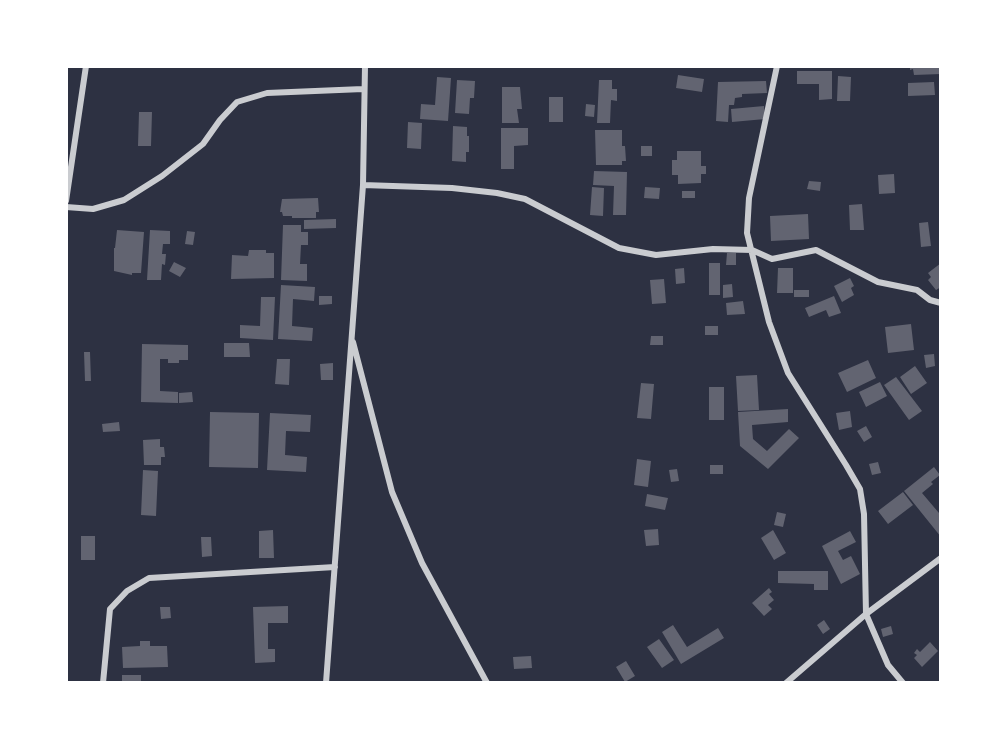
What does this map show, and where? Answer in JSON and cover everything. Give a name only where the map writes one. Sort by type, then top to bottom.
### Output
[{"type":"street","points":[[66,201],[86,66]]},
{"type":"street","points":[[326,683],[363,185],[365,66]]},
{"type":"street","points":[[777,66],[749,198],[747,233],[769,322],[788,373],[860,489],[864,514],[866,614],[888,665],[903,683]]},
{"type":"street","points":[[66,207],[93,209],[124,200],[162,176],[203,144],[220,120],[237,102],[267,93],[363,89]]},
{"type":"street","points":[[363,185],[452,188],[525,199],[619,248],[656,255],[713,249],[752,250],[772,259],[816,250],[878,282],[917,290],[930,300],[941,303]]},
{"type":"street","points":[[351,336],[392,492],[422,563],[487,683]]},
{"type":"street","points":[[786,683],[866,614],[941,558]]},
{"type":"street","points":[[103,683],[110,609],[127,591],[149,578],[335,567]]},
{"type":"building","points":[[910,66],[941,66],[941,74],[914,75]]},
{"type":"building","points":[[797,71],[832,71],[832,99],[819,100],[819,84],[797,84]]},
{"type":"building","points":[[678,75],[704,79],[702,92],[676,88]]},
{"type":"building","points":[[838,76],[851,77],[850,101],[837,101]]},
{"type":"building","points":[[437,77],[451,78],[448,121],[420,119],[421,104],[435,105]]},
{"type":"building","points":[[457,80],[475,81],[474,98],[470,98],[469,114],[455,113]]},
{"type":"building","points":[[599,80],[612,80],[612,89],[617,89],[617,101],[611,100],[610,123],[597,123]]},
{"type":"building","points":[[766,81],[767,93],[742,94],[742,97],[735,98],[734,105],[729,105],[728,122],[716,121],[718,82]]},
{"type":"building","points":[[934,82],[935,95],[908,96],[908,83]]},
{"type":"building","points":[[502,87],[520,87],[522,109],[517,109],[519,123],[502,123]]},
{"type":"building","points":[[549,97],[563,97],[563,122],[549,122]]},
{"type":"building","points":[[586,104],[595,105],[594,117],[585,116]]},
{"type":"building","points":[[764,106],[765,119],[732,122],[731,109]]},
{"type":"building","points":[[139,112],[152,112],[151,146],[138,146]]},
{"type":"building","points":[[408,122],[422,123],[421,149],[407,148]]},
{"type":"building","points":[[453,126],[467,127],[469,152],[466,152],[466,162],[452,161]]},
{"type":"building","points":[[501,128],[528,128],[528,145],[514,146],[514,169],[501,169]]},
{"type":"building","points":[[595,130],[622,130],[622,146],[625,146],[626,161],[622,161],[622,165],[596,165]]},
{"type":"building","points":[[641,146],[652,146],[652,156],[641,156]]},
{"type":"building","points":[[677,151],[701,151],[701,166],[706,166],[706,174],[701,174],[701,183],[678,184],[678,175],[672,175],[672,160],[677,160]]},
{"type":"building","points":[[594,171],[627,172],[626,215],[613,215],[614,186],[593,185]]},
{"type":"building","points":[[894,174],[895,193],[879,194],[878,175]]},
{"type":"building","points":[[809,181],[821,182],[820,191],[807,189]]},
{"type":"building","points":[[592,187],[604,188],[603,216],[590,215]]},
{"type":"building","points":[[645,187],[660,188],[659,199],[644,198]]},
{"type":"building","points":[[682,191],[695,191],[695,198],[682,198]]},
{"type":"building","points":[[318,198],[319,212],[316,212],[316,218],[292,218],[292,216],[283,216],[280,212],[282,199]]},
{"type":"building","points":[[862,204],[864,230],[850,230],[849,205]]},
{"type":"building","points":[[808,214],[809,239],[771,241],[770,216]]},
{"type":"building","points":[[336,219],[336,228],[304,229],[304,220]]},
{"type":"building","points":[[928,222],[931,246],[921,247],[919,223]]},
{"type":"building","points":[[283,225],[301,225],[301,232],[308,232],[308,245],[301,245],[300,264],[307,264],[307,281],[281,280]]},
{"type":"building","points":[[117,230],[144,232],[141,273],[132,273],[132,275],[114,271]]},
{"type":"building","points":[[150,230],[170,231],[170,244],[163,244],[162,254],[166,254],[165,265],[162,264],[161,280],[147,280]]},
{"type":"building","points":[[187,231],[195,232],[193,245],[185,244]]},
{"type":"building","points":[[249,250],[266,250],[266,253],[274,253],[274,278],[231,279],[232,255],[248,256]]},
{"type":"building","points":[[727,253],[736,253],[736,265],[726,265]]},
{"type":"building","points":[[174,262],[186,268],[180,277],[169,271]]},
{"type":"building","points":[[709,263],[720,263],[720,295],[709,295]]},
{"type":"building","points":[[941,263],[941,287],[936,290],[928,280],[931,277],[928,273]]},
{"type":"building","points":[[684,268],[685,283],[676,284],[675,269]]},
{"type":"building","points":[[778,268],[793,268],[793,293],[777,293]]},
{"type":"building","points":[[850,278],[854,286],[851,288],[854,295],[842,302],[834,286]]},
{"type":"building","points":[[664,279],[666,303],[652,304],[650,280]]},
{"type":"building","points":[[732,284],[733,297],[723,298],[723,285]]},
{"type":"building","points":[[281,285],[315,287],[314,301],[293,299],[292,326],[313,328],[312,341],[278,339]]},
{"type":"building","points":[[794,290],[809,290],[809,297],[794,297]]},
{"type":"building","points":[[319,296],[332,296],[332,304],[319,305]]},
{"type":"building","points":[[834,296],[841,313],[829,317],[826,310],[809,317],[805,308]]},
{"type":"building","points":[[261,297],[275,297],[273,340],[240,338],[240,325],[260,326]]},
{"type":"building","points":[[743,301],[745,314],[727,315],[726,303]]},
{"type":"building","points":[[911,324],[914,350],[888,353],[885,327]]},
{"type":"building","points":[[705,326],[718,326],[718,335],[705,335]]},
{"type":"building","points":[[651,336],[663,336],[663,345],[650,345]]},
{"type":"building","points":[[224,343],[249,343],[250,357],[224,357]]},
{"type":"building","points":[[142,344],[188,345],[188,360],[168,363],[168,359],[160,359],[160,391],[178,392],[178,403],[141,402]]},
{"type":"building","points":[[84,352],[90,352],[91,381],[85,381]]},
{"type":"building","points":[[934,354],[935,366],[926,368],[924,355]]},
{"type":"building","points":[[277,359],[290,359],[289,385],[275,384]]},
{"type":"building","points":[[868,360],[876,378],[847,392],[838,373]]},
{"type":"building","points":[[333,363],[333,380],[321,380],[320,364]]},
{"type":"building","points":[[915,366],[927,383],[911,394],[900,377]]},
{"type":"building","points":[[757,375],[759,410],[738,411],[736,376]]},
{"type":"building","points":[[896,377],[922,411],[909,420],[884,385]]},
{"type":"building","points":[[880,382],[887,396],[866,407],[859,392]]},
{"type":"building","points":[[641,383],[654,384],[651,419],[637,418]]},
{"type":"building","points":[[709,387],[724,387],[724,420],[709,420]]},
{"type":"building","points":[[192,392],[193,402],[179,403],[179,393]]},
{"type":"building","points":[[788,409],[788,422],[752,425],[753,439],[767,451],[789,429],[799,438],[768,469],[740,446],[738,412]]},
{"type":"building","points":[[850,411],[852,427],[839,430],[836,413]]},
{"type":"building","points":[[210,412],[259,413],[258,468],[209,467]]},
{"type":"building","points":[[270,413],[311,415],[310,432],[286,431],[285,455],[307,457],[306,472],[267,470]]},
{"type":"building","points":[[119,422],[120,431],[103,432],[102,424]]},
{"type":"building","points":[[866,426],[872,437],[864,442],[857,431]]},
{"type":"building","points":[[160,439],[160,447],[164,447],[165,457],[161,457],[161,465],[144,465],[143,440]]},
{"type":"building","points":[[637,459],[651,461],[648,487],[634,485]]},
{"type":"building","points":[[878,462],[881,473],[872,475],[869,464]]},
{"type":"building","points":[[710,465],[723,465],[723,474],[710,474]]},
{"type":"building","points":[[934,467],[940,475],[922,493],[939,513],[941,511],[941,537],[904,491]]},
{"type":"building","points":[[677,469],[679,481],[671,482],[669,470]]},
{"type":"building","points":[[143,470],[158,471],[156,516],[141,515]]},
{"type":"building","points":[[903,492],[913,505],[888,524],[878,511]]},
{"type":"building","points":[[647,494],[668,498],[665,510],[645,506]]},
{"type":"building","points":[[777,512],[786,514],[783,527],[774,525]]},
{"type":"building","points":[[658,529],[659,545],[646,546],[644,530]]},
{"type":"building","points":[[273,530],[274,558],[259,558],[259,531]]},
{"type":"building","points":[[773,530],[786,553],[774,560],[761,538]]},
{"type":"building","points":[[850,531],[856,542],[838,551],[843,560],[851,556],[860,574],[841,584],[822,546]]},
{"type":"building","points":[[81,536],[95,536],[95,560],[81,560]]},
{"type":"building","points":[[201,537],[211,537],[212,556],[202,557]]},
{"type":"building","points":[[778,571],[828,571],[828,590],[814,590],[814,584],[778,583]]},
{"type":"building","points":[[769,588],[772,592],[769,594],[774,600],[768,605],[772,609],[764,616],[752,603]]},
{"type":"building","points":[[288,606],[288,623],[268,623],[268,649],[275,649],[275,662],[255,663],[253,607]]},
{"type":"building","points":[[160,607],[170,607],[171,618],[161,619]]},
{"type":"building","points":[[824,620],[830,629],[823,634],[817,625]]},
{"type":"building","points":[[673,625],[687,647],[718,628],[724,638],[681,664],[662,632]]},
{"type":"building","points":[[891,626],[893,634],[883,637],[881,629]]},
{"type":"building","points":[[659,639],[674,660],[662,668],[647,647]]},
{"type":"building","points":[[140,641],[150,641],[150,646],[167,646],[168,667],[123,668],[122,647],[140,646]]},
{"type":"building","points":[[930,642],[938,651],[922,667],[914,658],[917,655],[914,653],[917,649],[920,652]]},
{"type":"building","points":[[531,656],[532,668],[514,669],[513,657]]},
{"type":"building","points":[[626,661],[635,676],[625,682],[616,667]]},
{"type":"building","points":[[122,675],[141,675],[141,683],[122,683]]}]
